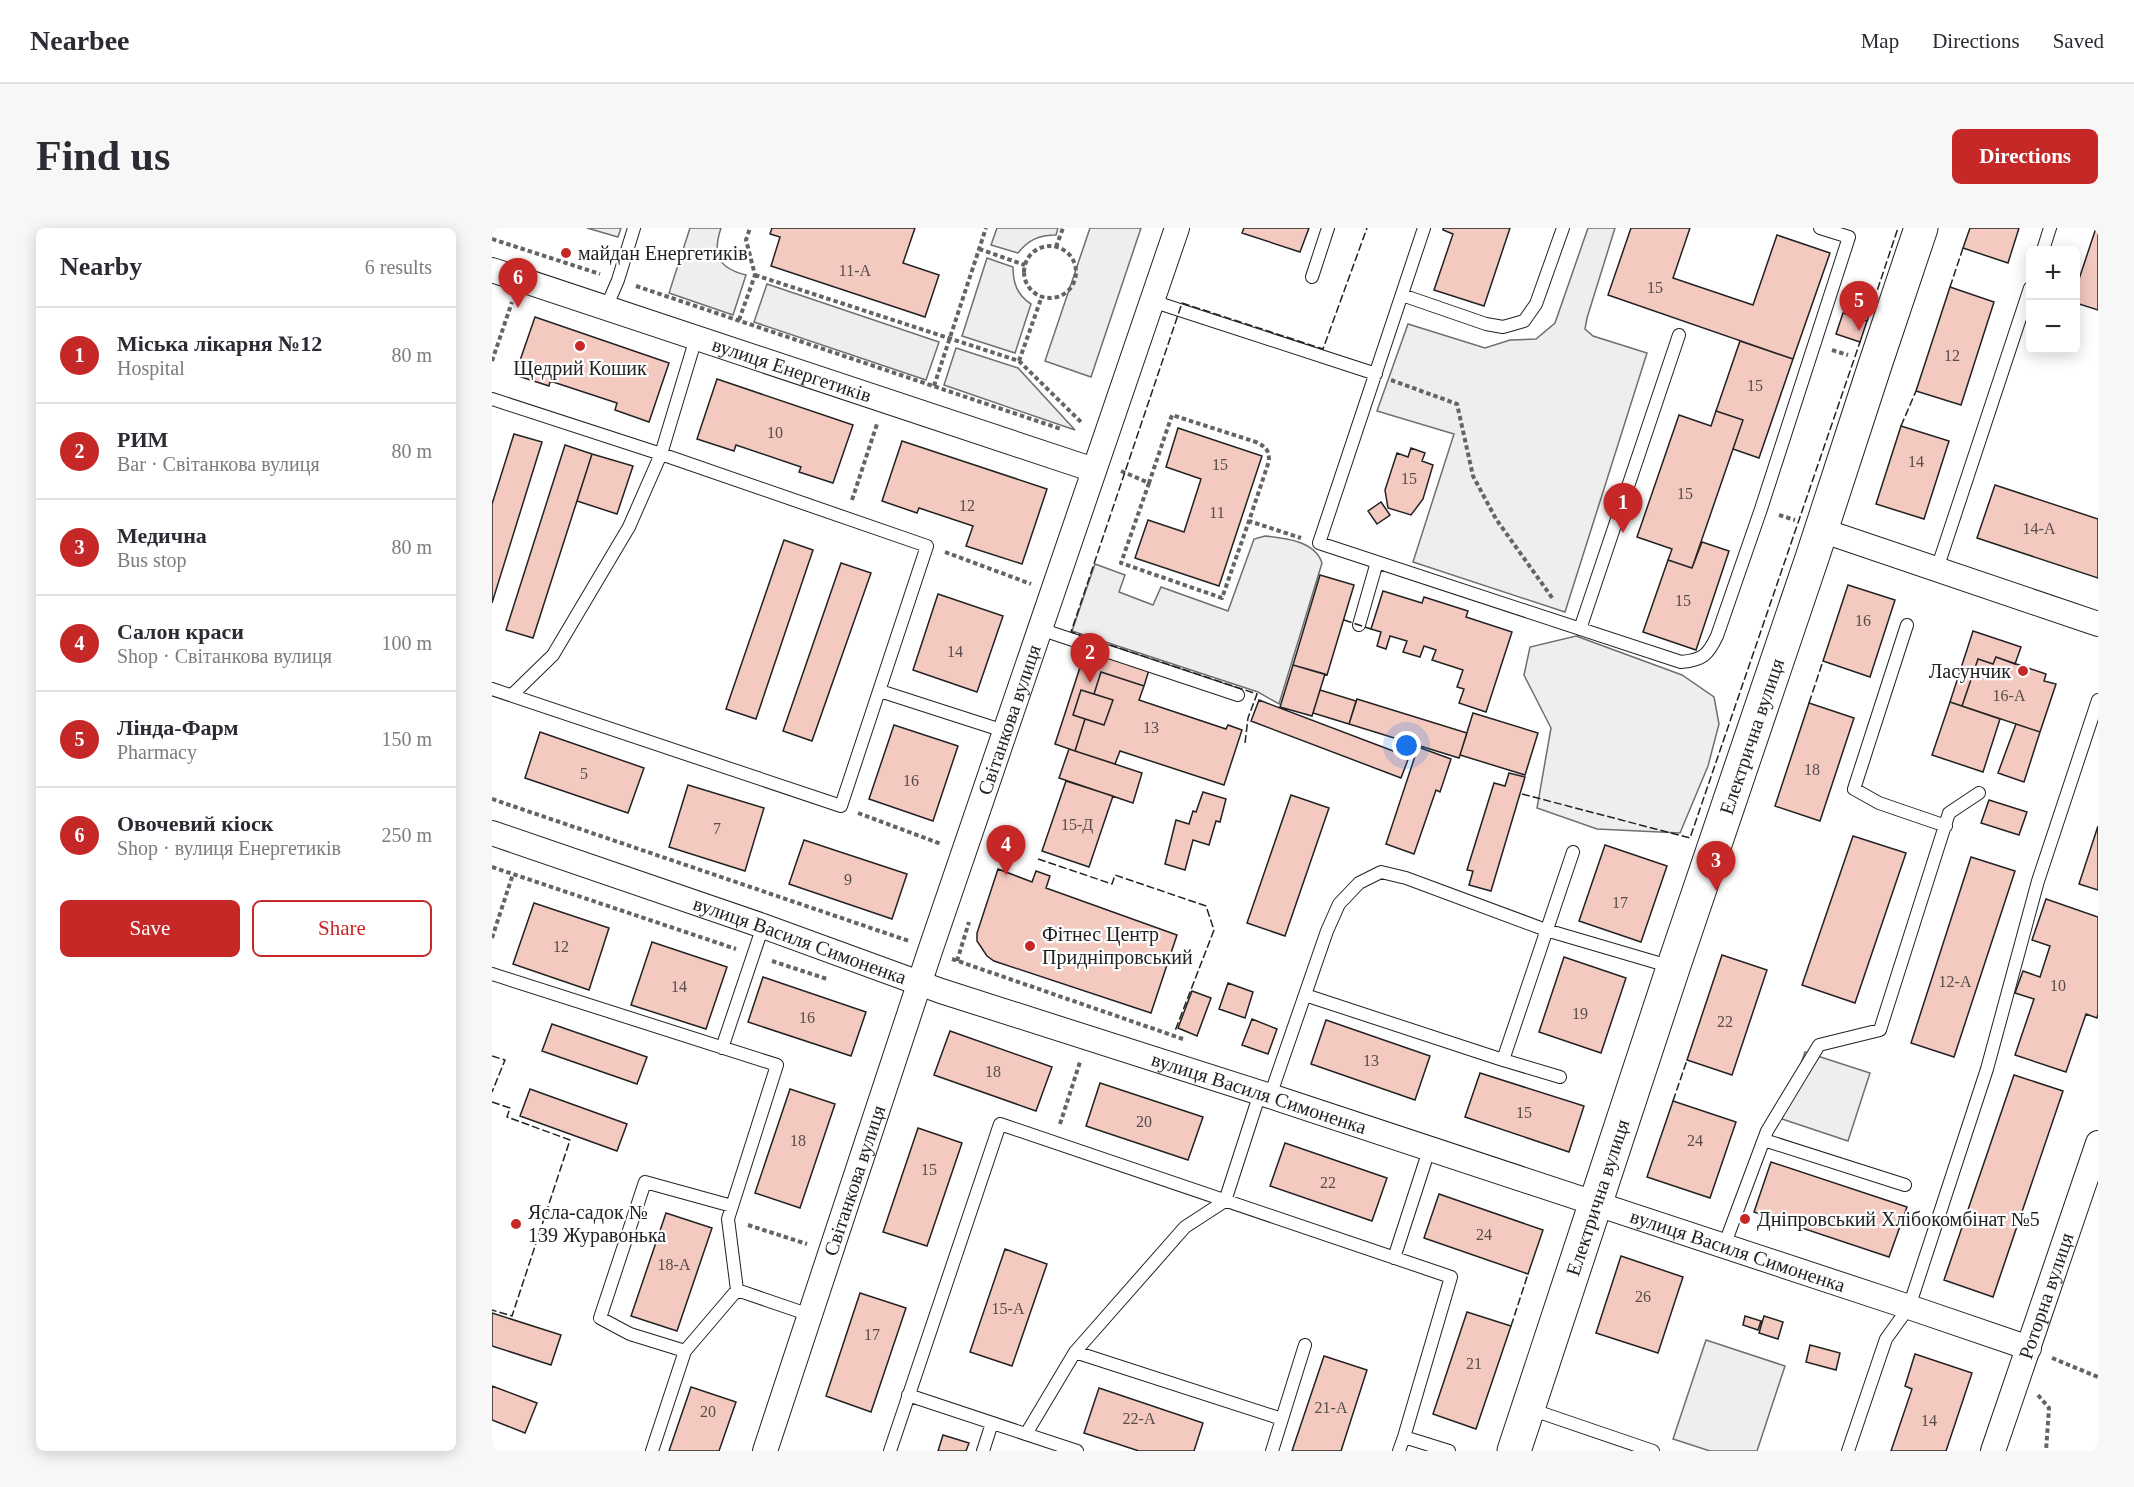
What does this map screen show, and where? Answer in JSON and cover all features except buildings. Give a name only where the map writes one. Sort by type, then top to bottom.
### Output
[{"type":"street","name":"Світанкова вулиця","points":[[765,1451],[963,852],[1177,228]]},
{"type":"street","name":"Електрична вулиця","points":[[1514,1451],[1921,228]]},
{"type":"street","name":"вулиця Енергетиків","points":[[492,270],[1094,470]]},
{"type":"street","points":[[1821,530],[2098,624]]},
{"type":"street","name":"вулиця Василя Симоненка","points":[[492,833],[763,926],[919,983],[2029,1348]]},
{"type":"street","name":"Роторна вулиця","points":[[1993,1451],[2098,1143]]},
{"type":"lane","points":[[606,308],[618,280],[634,228]]},
{"type":"lane","points":[[1312,277],[1328,228]]},
{"type":"lane","points":[[1424,228],[1319,543],[1681,662],[1703,658],[1718,636],[1851,233],[1820,228]]},
{"type":"lane","points":[[1402,295],[1486,324],[1503,327],[1524,321],[1536,304],[1563,228]]},
{"type":"lane","points":[[2044,246],[2050,228]]},
{"type":"lane","points":[[1937,569],[2027,300]]},
{"type":"lane","points":[[1152,301],[1376,374]]},
{"type":"lane","points":[[1576,627],[1679,335]]},
{"type":"lane","points":[[512,695],[553,655],[629,527],[661,454],[696,338]]},
{"type":"lane","points":[[492,399],[661,454],[927,546],[840,806],[492,689]]},
{"type":"lane","points":[[1359,625],[1377,562]]},
{"type":"lane","points":[[1907,625],[1854,789],[1879,802],[1946,826]]},
{"type":"lane","points":[[1040,629],[1238,695]]},
{"type":"lane","points":[[880,691],[1004,731]]},
{"type":"lane","points":[[1848,1451],[1886,1339],[1909,1307],[1987,1068],[2038,880],[2098,700]]},
{"type":"lane","points":[[1724,1246],[1767,1131],[1819,1044],[1880,1030],[1949,813],[1979,793]]},
{"type":"lane","points":[[1503,1060],[1573,852]]},
{"type":"lane","points":[[1026,1434],[1075,1352],[1185,1227],[1225,1201],[1305,995],[1327,931],[1339,904],[1359,883],[1381,872],[1406,878],[1546,930],[1673,968]]},
{"type":"lane","points":[[722,1048],[763,926]]},
{"type":"lane","points":[[492,974],[777,1065],[728,1219],[737,1290],[685,1351],[652,1451]]},
{"type":"lane","points":[[1305,995],[1560,1077]]},
{"type":"lane","points":[[890,1451],[1000,1124],[1451,1277],[1399,1451]]},
{"type":"lane","points":[[1764,1140],[1905,1185]]},
{"type":"lane","points":[[1394,1258],[1429,1150]]},
{"type":"lane","points":[[685,1351],[630,1334],[600,1318],[645,1182],[732,1206]]},
{"type":"lane","points":[[737,1290],[810,1315]]},
{"type":"lane","points":[[1272,1451],[1305,1345]]},
{"type":"lane","points":[[1075,1352],[1282,1419]]},
{"type":"lane","points":[[908,1395],[1077,1451]]},
{"type":"lane","points":[[1529,1409],[1653,1451]]},
{"type":"lane","points":[[983,1451],[992,1423]]},
{"type":"lane","points":[[1404,1437],[1449,1451]]},
{"type":"path","points":[[739,320],[754,275],[746,240],[750,228]]},
{"type":"path","points":[[934,386],[986,228]]},
{"type":"path","points":[[1056,247],[1063,228]]},
{"type":"path","points":[[492,239],[1104,444]]},
{"type":"path","points":[[1056,247],[1070,256],[1076,271],[1074,279],[1066,292],[1059,296],[1042,296],[1029,287],[1025,278],[1025,265],[1031,254],[1039,248],[1056,247]]},
{"type":"path","points":[[979,249],[1025,265]]},
{"type":"path","points":[[754,275],[1019,362],[1104,444],[1123,474],[1149,483]]},
{"type":"path","points":[[492,361],[519,280]]},
{"type":"path","points":[[1019,362],[1042,296]]},
{"type":"path","points":[[1376,374],[1457,405],[1473,476],[1496,519],[1576,627]]},
{"type":"path","points":[[846,518],[884,401]]},
{"type":"path","points":[[1172,415],[1266,447],[1269,461],[1222,598],[1120,563],[1149,483],[1172,415]]},
{"type":"path","points":[[1249,521],[1319,543]]},
{"type":"path","points":[[927,546],[1053,591]]},
{"type":"path","points":[[492,799],[915,943],[930,951]]},
{"type":"path","points":[[840,806],[963,852]]},
{"type":"path","points":[[492,938],[513,874]]},
{"type":"path","points":[[1054,1143],[1080,1062]]},
{"type":"path","points":[[728,1219],[813,1246]]},
{"type":"path","points":[[2029,1348],[2098,1377]]},
{"type":"path","points":[[2020,1373],[2049,1408],[2046,1451]]},
{"type":"shaded area","points":[[587,228],[621,228],[618,237]]},
{"type":"shaded area","points":[[690,228],[721,228],[717,246],[720,259],[729,268],[746,275],[733,315],[669,293]]},
{"type":"shaded area","points":[[997,228],[1058,228],[1056,235],[1034,239],[1018,253],[991,245]]},
{"type":"shaded area","points":[[1090,228],[1141,228],[1091,377],[1045,361]]},
{"type":"shaded area","points":[[1588,228],[1615,228],[1585,329],[1593,336],[1647,353],[1565,612],[1413,562],[1454,434],[1377,411],[1408,324],[1485,348],[1510,340],[1536,339],[1555,323]]},
{"type":"shaded area","points":[[987,258],[1013,267],[1017,288],[1022,297],[1031,304],[1015,353],[962,336]]},
{"type":"shaded area","points":[[767,284],[939,342],[926,380],[754,322]]},
{"type":"shaded area","points":[[956,348],[1018,368],[1075,430],[944,385]]},
{"type":"shaded area","points":[[1265,536],[1306,545],[1313,550],[1322,563],[1279,704],[1258,692],[1072,631],[1095,564],[1125,575],[1119,592],[1153,605],[1161,587],[1228,611],[1254,539]]},
{"type":"shaded area","points":[[1576,636],[1682,675],[1714,697],[1719,724],[1708,766],[1680,833],[1597,829],[1537,808],[1551,728],[1524,675],[1530,647]]},
{"type":"shaded area","points":[[1805,1052],[1870,1073],[1848,1141],[1782,1119]]},
{"type":"shaded area","points":[[1706,1340],[1785,1366],[1757,1451],[1710,1451],[1673,1439]]},
{"type":"fence","points":[[1245,743],[1248,718],[1257,694],[1071,632],[1182,303],[1323,349],[1367,228]]},
{"type":"fence","points":[[1867,321],[1898,228]]},
{"type":"fence","points":[[1950,287],[1963,248]]},
{"type":"fence","points":[[1522,794],[1690,838],[1860,342]]},
{"type":"fence","points":[[1901,426],[1916,391]]},
{"type":"fence","points":[[1344,620],[1371,629]]},
{"type":"fence","points":[[1809,703],[1823,661]]},
{"type":"fence","points":[[1038,859],[1112,884],[1115,875],[1206,906],[1214,930],[1175,1031]]},
{"type":"fence","points":[[492,1056],[505,1060],[492,1092]]},
{"type":"fence","points":[[1673,1101],[1687,1060]]},
{"type":"fence","points":[[492,1102],[510,1108],[507,1117],[570,1140],[512,1316],[492,1310]]},
{"type":"fence","points":[[1511,1326],[1528,1274]]},
{"type":"place","name":"майдан Енергетиків","points":[[566,253]]},
{"type":"place","name":"Овочевий кіоск","points":[[518,308]]},
{"type":"place","name":"Лінда-Фарм","points":[[1859,331]]},
{"type":"place","name":"Щедрий Кошик","points":[[580,346]]},
{"type":"place","name":"Міська лікарня №12","points":[[1623,533]]},
{"type":"place","name":"Ласунчик","points":[[2023,671]]},
{"type":"place","name":"РИМ","points":[[1090,683]]},
{"type":"place","name":"Салон краси","points":[[1006,875]]},
{"type":"place","name":"Медична","points":[[1716,891]]},
{"type":"place","name":"Фітнес Центр Придніпровський","points":[[1030,946]]},
{"type":"place","name":"Дніпровський Хлібокомбінат №5","points":[[1745,1219]]},
{"type":"place","name":"Ясла-садок № 139 Журавонька","points":[[516,1224]]}]
